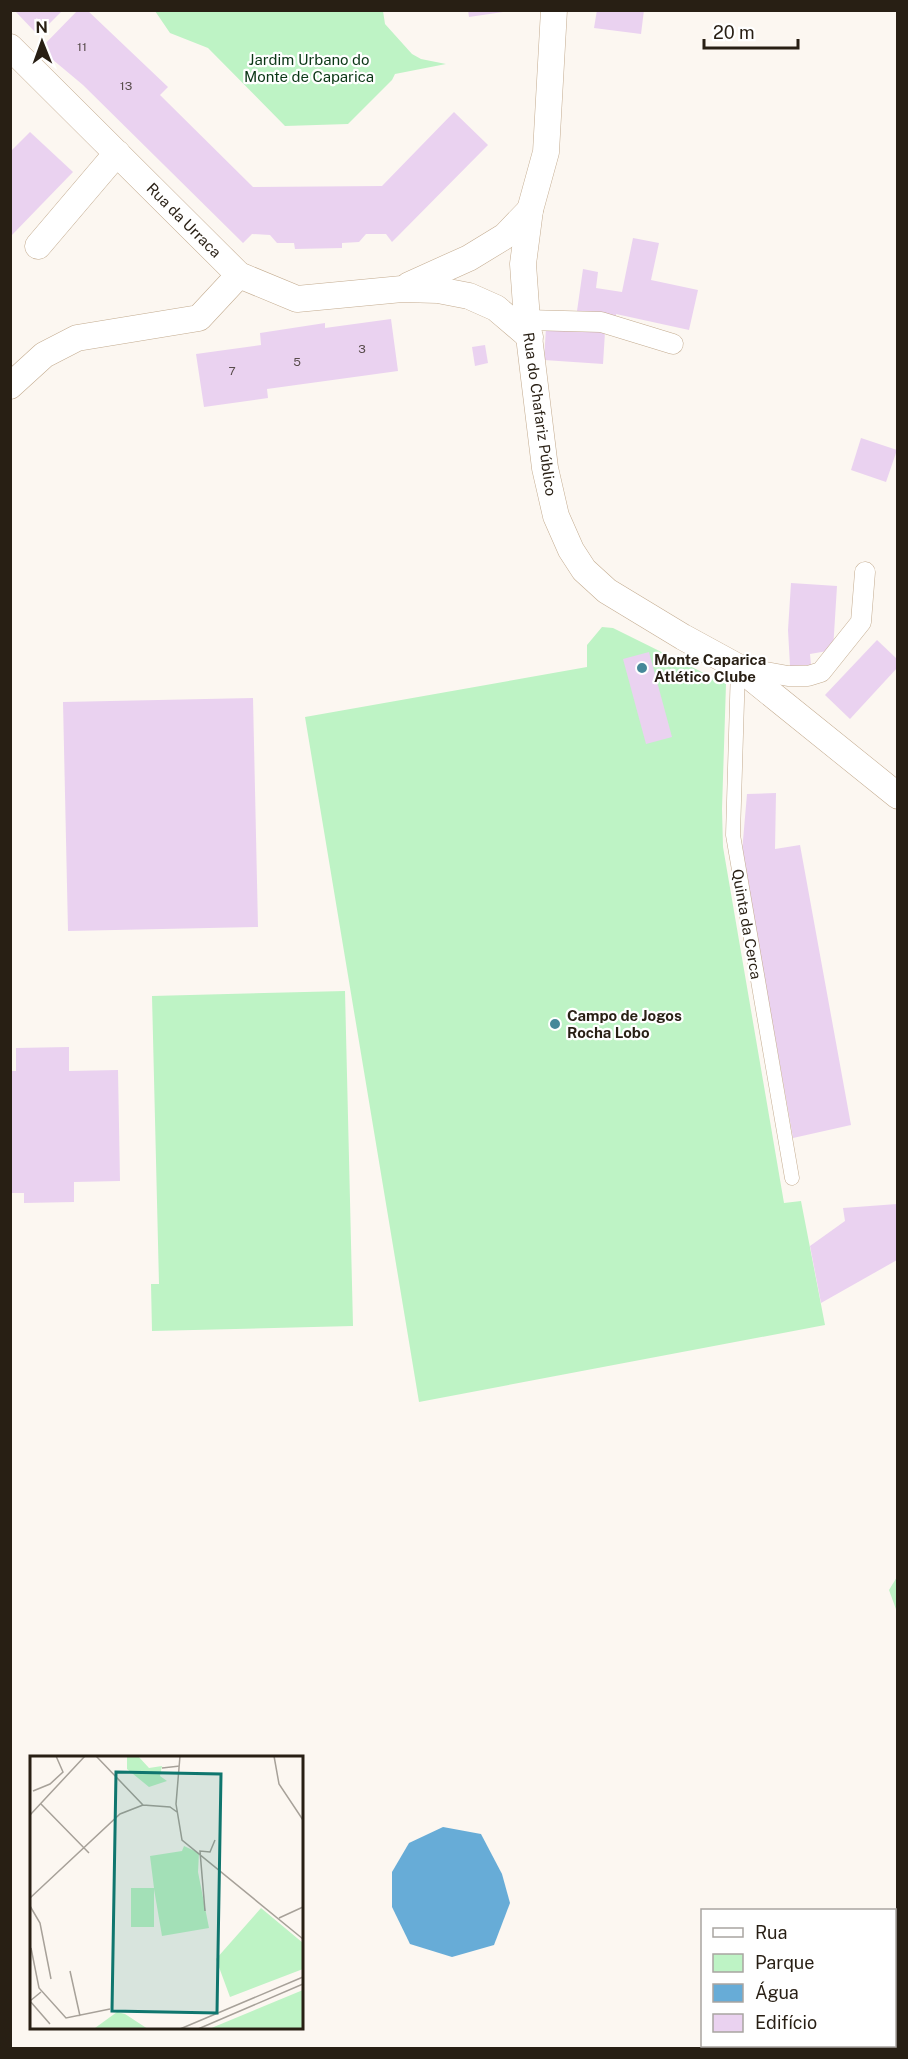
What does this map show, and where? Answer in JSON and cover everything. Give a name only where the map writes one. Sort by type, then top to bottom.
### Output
[{"type":"street","name":"Rua do Chafariz Público","points":[[554,10],[546,152],[530,210],[523,264],[528,328],[545,468],[556,516],[571,550],[584,570],[607,591],[738,667],[897,796]]},
{"type":"street","name":"Rua da Urraca","points":[[10,47],[239,275],[297,299],[402,289],[438,290],[469,296],[496,308],[528,328]]},
{"type":"street","points":[[38,246],[117,153]]},
{"type":"street","name":"Rua da Urraca","points":[[402,289],[469,258],[505,236],[530,210]]},
{"type":"street","points":[[10,386],[44,355],[77,338],[199,318],[239,275]]},
{"type":"street","points":[[528,328],[601,322],[673,344]]},
{"type":"street","points":[[738,667],[788,676],[808,676],[821,672],[861,622],[865,572]]},
{"type":"lane","name":"Quinta da Cerca","points":[[738,667],[733,835],[792,1178]]},
{"type":"green space","name":"Jardim Urbano do Monte de Caparica","points":[[155,11],[383,11],[385,24],[412,54],[421,59],[446,64],[395,74],[392,80],[348,124],[285,126],[208,48],[170,33]]},
{"type":"green space","name":"Campo de Jogos Rocha Lobo","points":[[602,627],[613,628],[726,684],[723,847],[784,1203],[801,1201],[825,1325],[419,1402],[305,717],[587,667],[587,645]]},
{"type":"green space","points":[[345,991],[353,1326],[152,1331],[151,1284],[159,1284],[152,996]]},
{"type":"green space","points":[[897,1577],[897,1612],[889,1590]]},
{"type":"water","points":[[443,1827],[481,1834],[502,1874],[510,1903],[494,1945],[452,1957],[410,1944],[392,1907],[392,1872],[409,1843]]},
{"type":"building","points":[[14,10],[63,10],[38,35]]},
{"type":"building","points":[[78,10],[87,10],[168,87],[160,95],[253,187],[382,186],[454,112],[488,145],[392,242],[386,234],[366,234],[359,242],[342,243],[342,248],[295,249],[294,243],[277,243],[270,235],[252,234],[243,243],[83,85],[40,49]]},
{"type":"building","points":[[468,10],[503,10],[503,12],[469,17]]},
{"type":"building","points":[[597,10],[644,10],[641,34],[594,28]]},
{"type":"building","points":[[30,132],[73,172],[10,237],[10,152]]},
{"type":"building","points":[[633,238],[659,243],[651,280],[698,290],[689,330],[616,314],[616,325],[576,318],[583,269],[598,272],[596,288],[622,292]]},
{"type":"building","points":[[391,319],[398,371],[267,389],[268,398],[204,407],[196,354],[261,345],[260,333],[325,323],[325,328]]},
{"type":"building","points":[[546,328],[605,332],[603,364],[544,360]]},
{"type":"building","points":[[485,345],[488,363],[475,366],[472,347]]},
{"type":"building","points":[[861,438],[897,450],[886,482],[851,470]]},
{"type":"building","points":[[791,583],[837,586],[833,650],[810,654],[811,665],[790,666],[788,630]]},
{"type":"building","points":[[877,640],[897,659],[897,668],[850,719],[825,695]]},
{"type":"building","points":[[649,652],[672,737],[646,744],[623,659]]},
{"type":"building","points":[[253,698],[258,927],[68,931],[63,702]]},
{"type":"building","points":[[776,793],[775,849],[800,845],[851,1125],[793,1138],[742,852],[747,794]]},
{"type":"building","points":[[69,1047],[69,1071],[118,1070],[120,1181],[74,1182],[74,1202],[24,1203],[24,1193],[10,1193],[10,1071],[16,1071],[16,1048]]},
{"type":"building","points":[[897,1204],[897,1260],[821,1303],[810,1246],[845,1221],[843,1208]]},
{"type":"place","name":"Monte Caparica Atlético Clube","points":[[642,668]]},
{"type":"place","name":"Campo de Jogos Rocha Lobo","points":[[555,1024]]}]
